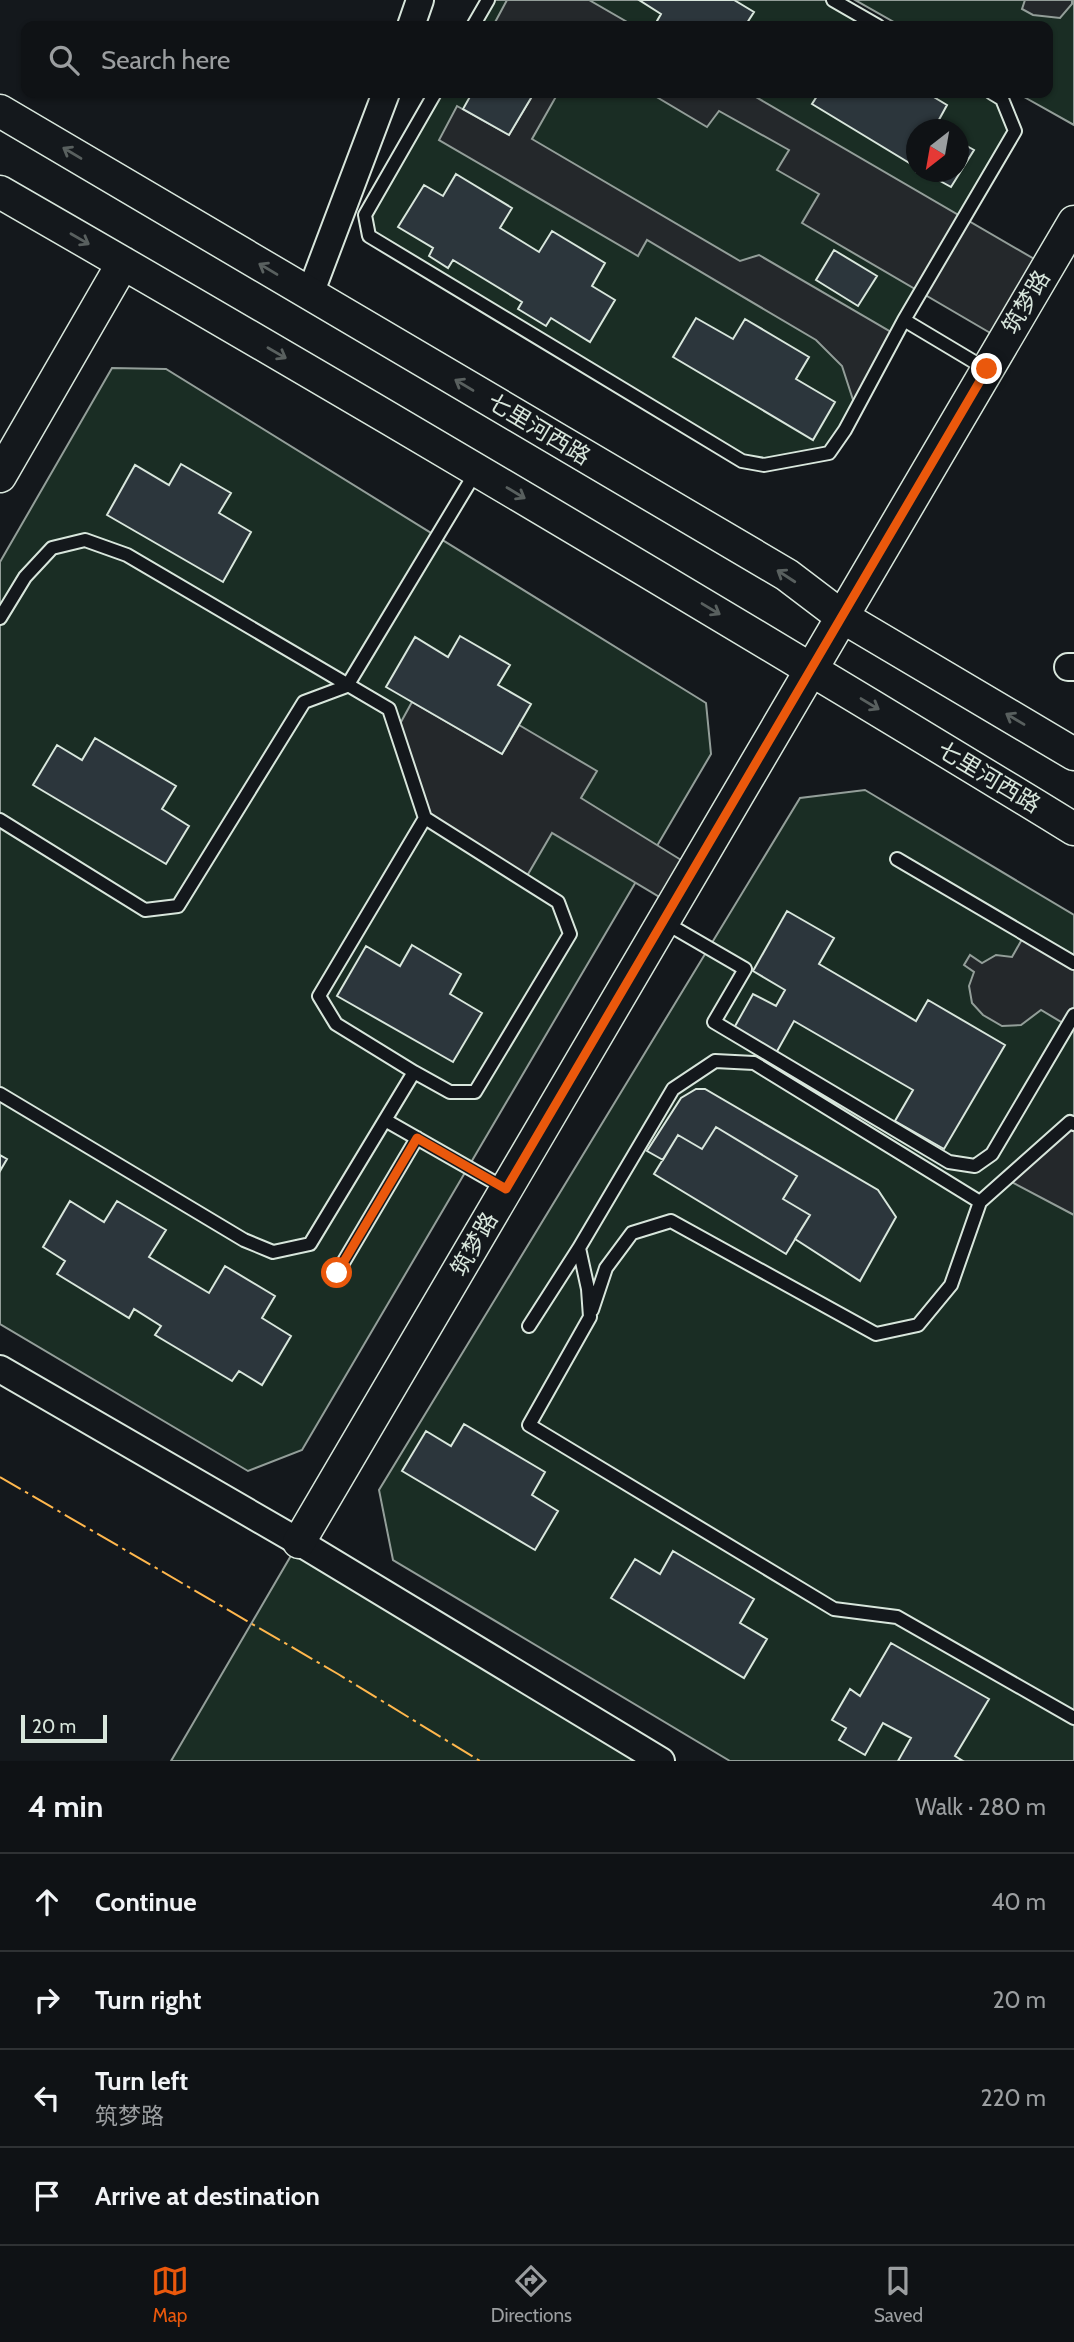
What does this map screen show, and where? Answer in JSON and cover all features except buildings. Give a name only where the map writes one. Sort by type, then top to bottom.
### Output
[{"type":"street","points":[[413,21],[421,0]]},
{"type":"street","points":[[310,294],[384,98]]},
{"type":"street","name":"七里河西路","points":[[0,111],[787,575],[841,616],[1074,754]]},
{"type":"street","name":"七里河西路","points":[[0,192],[477,470],[1074,829]]},
{"type":"street","name":"筑梦路","points":[[299,1542],[1074,222]]},
{"type":"street","points":[[0,476],[123,263]]},
{"type":"street","points":[[0,1370],[299,1542],[661,1761]]},
{"type":"lane","points":[[476,21],[488,0]]},
{"type":"lane","points":[[833,0],[869,21]]},
{"type":"lane","points":[[432,98],[365,215],[369,236],[742,461],[764,465],[829,453],[845,430],[904,320],[1015,131],[1000,98]]},
{"type":"lane","points":[[904,320],[987,369]]},
{"type":"lane","points":[[0,820],[145,910],[178,906],[304,702],[347,686],[477,470]]},
{"type":"lane","points":[[0,618],[25,577],[52,548],[85,540],[127,555],[389,709],[425,818],[558,902],[570,934],[475,1092],[450,1092],[414,1072],[336,1024],[319,996],[425,818]]},
{"type":"lane","points":[[897,859],[1074,963]]},
{"type":"lane","points":[[663,922],[745,969],[714,1022],[948,1162],[975,1166],[992,1154],[1074,1015]]},
{"type":"lane","points":[[529,1326],[579,1248],[673,1089],[715,1061],[754,1063],[980,1202]]},
{"type":"lane","points":[[0,1094],[244,1240],[273,1252],[310,1244],[414,1072]]},
{"type":"lane","points":[[385,1120],[506,1189]]},
{"type":"lane","points":[[1074,1124],[1070,1122],[980,1202],[951,1285],[918,1325],[876,1334],[671,1221],[632,1233],[606,1268],[590,1317],[529,1425],[834,1609],[897,1616],[1074,1717]]},
{"type":"lane","points":[[337,1273],[417,1138]]},
{"type":"lane","points":[[579,1248],[588,1289],[590,1317]]},
{"type":"green space","points":[[488,0],[833,0],[869,21],[476,21]]},
{"type":"green space","points":[[855,0],[1074,0],[1074,125],[1026,98],[1053,98],[1053,21],[892,21]]},
{"type":"green space","points":[[432,98],[995,98],[1015,131],[829,453],[764,465],[739,459],[369,236],[365,215]]},
{"type":"green space","points":[[112,368],[166,369],[706,703],[711,754],[302,1450],[248,1471],[0,1324],[0,562]]},
{"type":"green space","points":[[865,790],[1074,915],[1074,1761],[730,1761],[393,1560],[379,1490],[800,798]]},
{"type":"green space","points":[[299,1542],[661,1761],[171,1761]]},
{"type":"shaded area","points":[[507,0],[589,0],[625,21],[496,21]]},
{"type":"shaded area","points":[[1025,0],[1072,0],[1072,4],[1060,18],[1033,15],[1022,9]]},
{"type":"shaded area","points":[[531,98],[555,98],[532,139],[740,261],[759,255],[896,335],[856,409],[842,366],[816,340],[647,240],[638,256],[439,140],[457,106],[509,135]]},
{"type":"shaded area","points":[[658,98],[758,98],[1048,267],[1004,341],[802,223],[819,194],[777,170],[789,150],[719,111],[707,127]]},
{"type":"shaded area","points":[[412,702],[502,754],[519,725],[597,771],[581,798],[694,868],[673,905],[552,833],[524,881],[425,818],[396,731]]},
{"type":"shaded area","points":[[1025,934],[1074,963],[1074,1015],[1068,1026],[1041,1010],[1021,1025],[1002,1026],[983,1015],[972,1003],[969,986],[974,972],[964,965],[970,955],[982,963],[996,955],[1012,957]]},
{"type":"shaded area","points":[[1074,1124],[1074,1215],[1006,1179]]},
{"type":"power","points":[[0,1477],[338,1674],[480,1761]]},
{"type":"route","points":[[337,1273],[417,1138],[506,1189],[987,369]]}]
